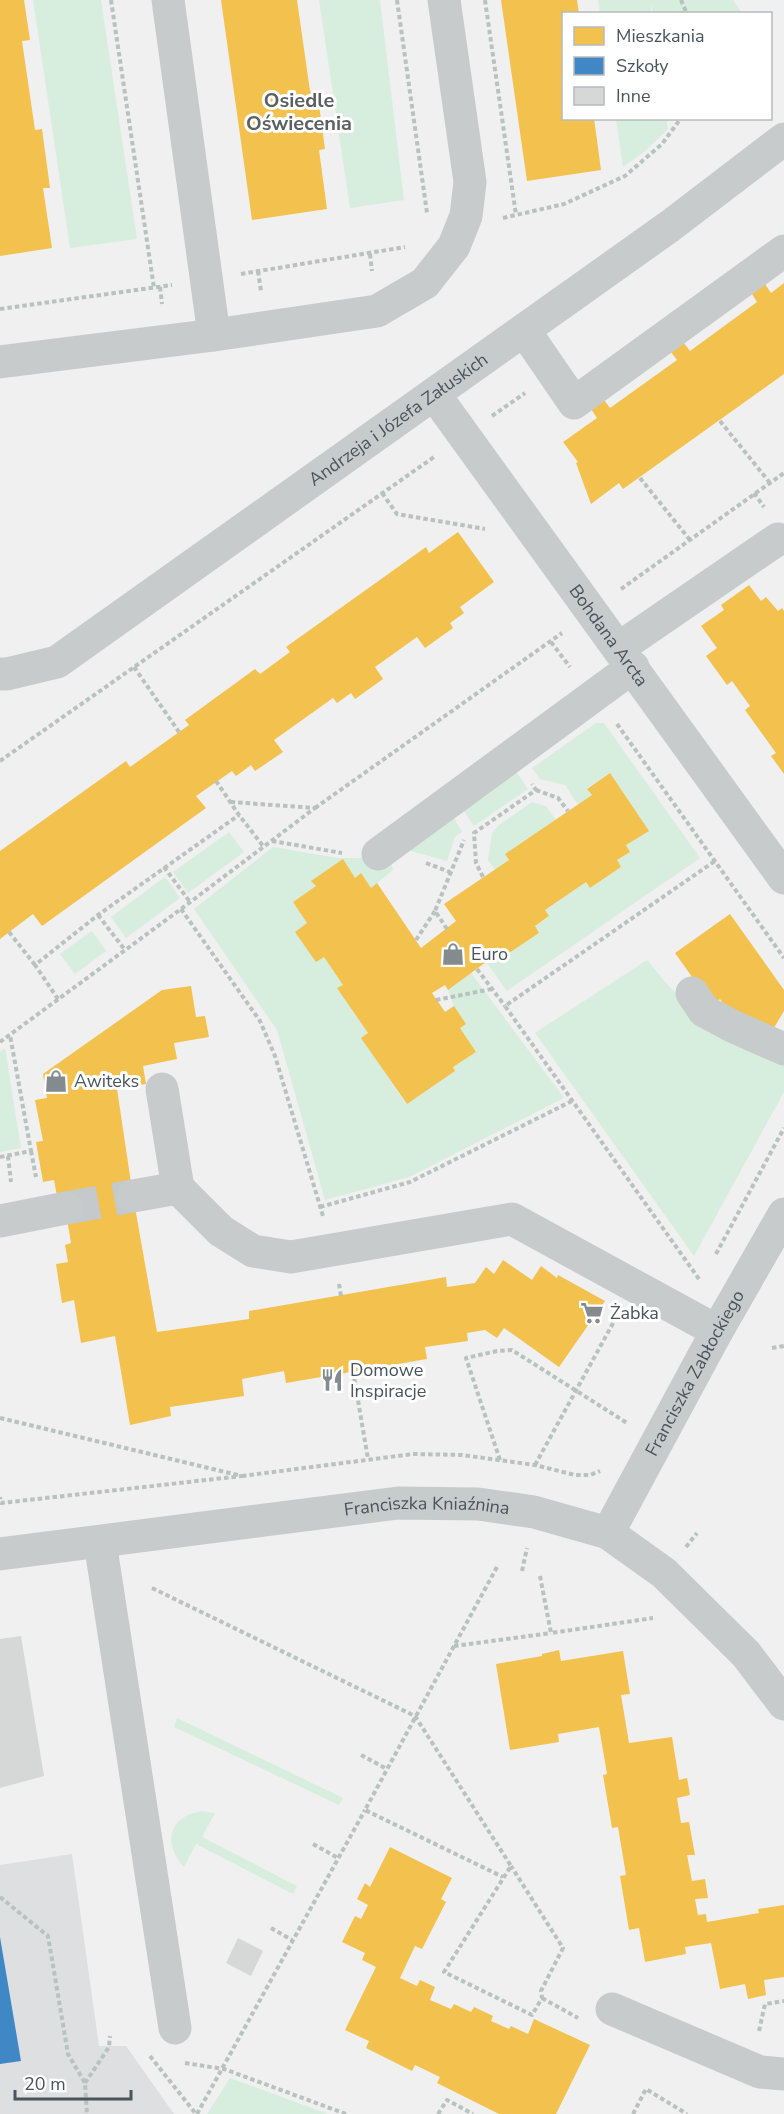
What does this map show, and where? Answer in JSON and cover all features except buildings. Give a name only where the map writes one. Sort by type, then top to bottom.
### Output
[{"type":"street","points":[[168,0],[214,335]]},
{"type":"street","points":[[0,362],[214,335],[377,311],[425,283],[454,246],[466,216],[470,182],[444,0]]},
{"type":"street","name":"Andrzeja i Józefa Załuskich","points":[[0,674],[57,662],[670,226],[784,139]]},
{"type":"street","points":[[524,330],[574,403],[784,251]]},
{"type":"street","name":"Bohdana Arcta","points":[[434,394],[784,878]]},
{"type":"street","points":[[365,854],[451,800],[626,657],[778,540]]},
{"type":"street","points":[[692,993],[704,1011],[784,1049]]},
{"type":"street","points":[[162,1089],[178,1188],[221,1231],[253,1251],[291,1257],[512,1219],[717,1331]]},
{"type":"street","points":[[133,1196],[178,1188]]},
{"type":"street","points":[[0,1221],[66,1208]]},
{"type":"street","name":"Franciszka Zabłockiego","points":[[608,1533],[717,1331],[784,1214]]},
{"type":"street","name":"Franciszka Kniaźnina","points":[[0,1554],[398,1503],[478,1504],[523,1510],[608,1533],[664,1573],[746,1654],[784,1704]]},
{"type":"street","points":[[100,1542],[175,2028]]},
{"type":"street","points":[[612,2009],[760,2072],[784,2074]]},
{"type":"path","points":[[111,0],[154,288]]},
{"type":"path","points":[[397,0],[429,225]]},
{"type":"path","points":[[485,0],[516,215]]},
{"type":"path","points":[[466,216],[498,219],[564,204],[625,176],[662,144],[680,120]]},
{"type":"path","points":[[0,309],[207,280],[412,246]]},
{"type":"path","points":[[487,420],[553,373]]},
{"type":"path","points":[[720,421],[770,483]]},
{"type":"path","points":[[0,761],[442,451]]},
{"type":"path","points":[[614,595],[784,473]]},
{"type":"path","points":[[640,478],[690,540]]},
{"type":"path","points":[[382,493],[397,514],[486,529]]},
{"type":"path","points":[[0,1042],[315,808],[567,630]]},
{"type":"path","points":[[134,667],[179,732]]},
{"type":"path","points":[[612,716],[784,958]]},
{"type":"path","points":[[526,776],[536,790],[558,798],[568,812]]},
{"type":"path","points":[[216,781],[263,846]]},
{"type":"path","points":[[416,940],[435,911],[462,841],[536,790]]},
{"type":"path","points":[[451,800],[474,832],[476,862],[483,877]]},
{"type":"path","points":[[231,802],[315,808]]},
{"type":"path","points":[[35,965],[98,915],[239,814]]},
{"type":"path","points":[[272,841],[365,854]]},
{"type":"path","points":[[421,861],[450,872]]},
{"type":"path","points":[[505,1006],[715,861]]},
{"type":"path","points":[[164,867],[190,902]]},
{"type":"path","points":[[181,909],[260,1021],[275,1056],[333,1251]]},
{"type":"path","points":[[435,911],[447,929]]},
{"type":"path","points":[[98,915],[125,950]]},
{"type":"path","points":[[9,932],[58,999]]},
{"type":"path","points":[[477,969],[701,1281]]},
{"type":"path","points":[[436,1000],[492,989]]},
{"type":"path","points":[[10,1035],[37,1185]]},
{"type":"path","points":[[320,1207],[410,1182],[572,1101]]},
{"type":"path","points":[[712,1261],[784,1128]]},
{"type":"path","points":[[0,1157],[32,1151]]},
{"type":"path","points":[[698,1288],[706,1271]]},
{"type":"path","points":[[535,1465],[618,1313]]},
{"type":"path","points":[[772,1348],[784,1346]]},
{"type":"path","points":[[500,1460],[466,1358],[512,1350],[632,1426]]},
{"type":"path","points":[[353,1371],[368,1460]]},
{"type":"path","points":[[0,1418],[242,1476]]},
{"type":"path","points":[[0,1497],[1,1503],[413,1454],[462,1455],[544,1467]]},
{"type":"path","points":[[522,1571],[528,1542]]},
{"type":"path","points":[[197,2114],[497,1567]]},
{"type":"path","points":[[540,1576],[551,1633]]},
{"type":"path","points":[[152,1588],[415,1716],[511,1866],[562,1948],[541,1991],[542,1998],[532,2014],[444,1972],[511,1866]]},
{"type":"path","points":[[454,1646],[653,1617]]},
{"type":"path","points":[[361,1755],[387,1768]]},
{"type":"path","points":[[365,1810],[503,1877]]},
{"type":"path","points":[[313,1844],[338,1858]]},
{"type":"path","points":[[0,1898],[48,1936],[68,2054],[85,2083],[87,2114]]},
{"type":"path","points":[[271,1928],[292,1940]]},
{"type":"path","points":[[757,2038],[765,2004],[784,2001]]},
{"type":"path","points":[[85,2083],[109,2047],[110,2036]]},
{"type":"path","points":[[152,2059],[162,2060]]},
{"type":"path","points":[[183,2063],[224,2068],[346,2114]]},
{"type":"path","points":[[633,2114],[646,2089],[687,2114]]},
{"type":"path","points":[[438,2114],[447,2100],[473,2114]]},
{"type":"shaded area","points":[[72,1854],[99,2046],[126,2046],[174,2114],[0,2114],[0,1865]]},
{"type":"green space","points":[[33,0],[101,0],[137,239],[70,248]]},
{"type":"green space","points":[[319,0],[380,0],[404,200],[350,208]]},
{"type":"green space","points":[[598,0],[733,0],[741,12],[653,12],[651,5],[651,12],[600,12]]},
{"type":"green space","points":[[616,120],[666,120],[668,129],[644,152],[623,167]]},
{"type":"green space","points":[[596,723],[604,723],[700,858],[507,991],[486,962],[505,948],[509,953],[539,933],[535,926],[549,917],[545,910],[586,882],[590,888],[621,867],[617,860],[630,852],[626,845],[648,831],[610,773],[587,788],[592,795],[578,805],[565,785],[540,779],[532,768]]},
{"type":"green space","points":[[515,770],[528,789],[474,826],[461,807]]},
{"type":"green space","points":[[532,802],[546,806],[556,820],[505,854],[509,860],[495,870],[488,860],[492,833],[499,825]]},
{"type":"green space","points":[[451,813],[462,832],[455,837],[447,861],[411,851],[413,843]]},
{"type":"green space","points":[[229,832],[244,852],[188,893],[173,872]]},
{"type":"green space","points":[[273,847],[338,858],[390,858],[393,870],[371,888],[361,873],[355,878],[342,860],[312,881],[316,886],[293,902],[307,923],[295,932],[324,957],[343,985],[338,989],[368,1033],[362,1038],[406,1104],[455,1071],[453,1067],[476,1052],[460,1028],[466,1024],[454,1006],[448,990],[471,973],[564,1098],[409,1177],[325,1200],[277,1030],[194,909]]},
{"type":"green space","points":[[165,877],[180,898],[126,938],[111,917]]},
{"type":"green space","points":[[92,931],[106,951],[75,974],[60,954]]},
{"type":"green space","points":[[647,960],[710,1028],[784,1064],[784,1092],[694,1256],[535,1033]]},
{"type":"green space","points":[[5,1048],[21,1148],[0,1152],[0,1052]]},
{"type":"green space","points":[[177,1718],[343,1798],[339,1805],[174,1727]]},
{"type":"green space","points":[[202,1811],[215,1813],[202,1837],[297,1886],[293,1894],[196,1844],[184,1867],[173,1849],[172,1832],[182,1818]]},
{"type":"green space","points":[[230,2078],[328,2114],[207,2114]]},
{"type":"tunnel","points":[[66,1208],[133,1196]]},
{"type":"place","name":"Euro","points":[[453,954]]},
{"type":"place","name":"Awiteks","points":[[56,1081]]},
{"type":"place","name":"Żabka","points":[[592,1313]]},
{"type":"place","name":"Domowe Inspiracje","points":[[332,1380]]},
{"type":"district","name":"Osiedle Oświecenia","points":[[299,112]]}]
